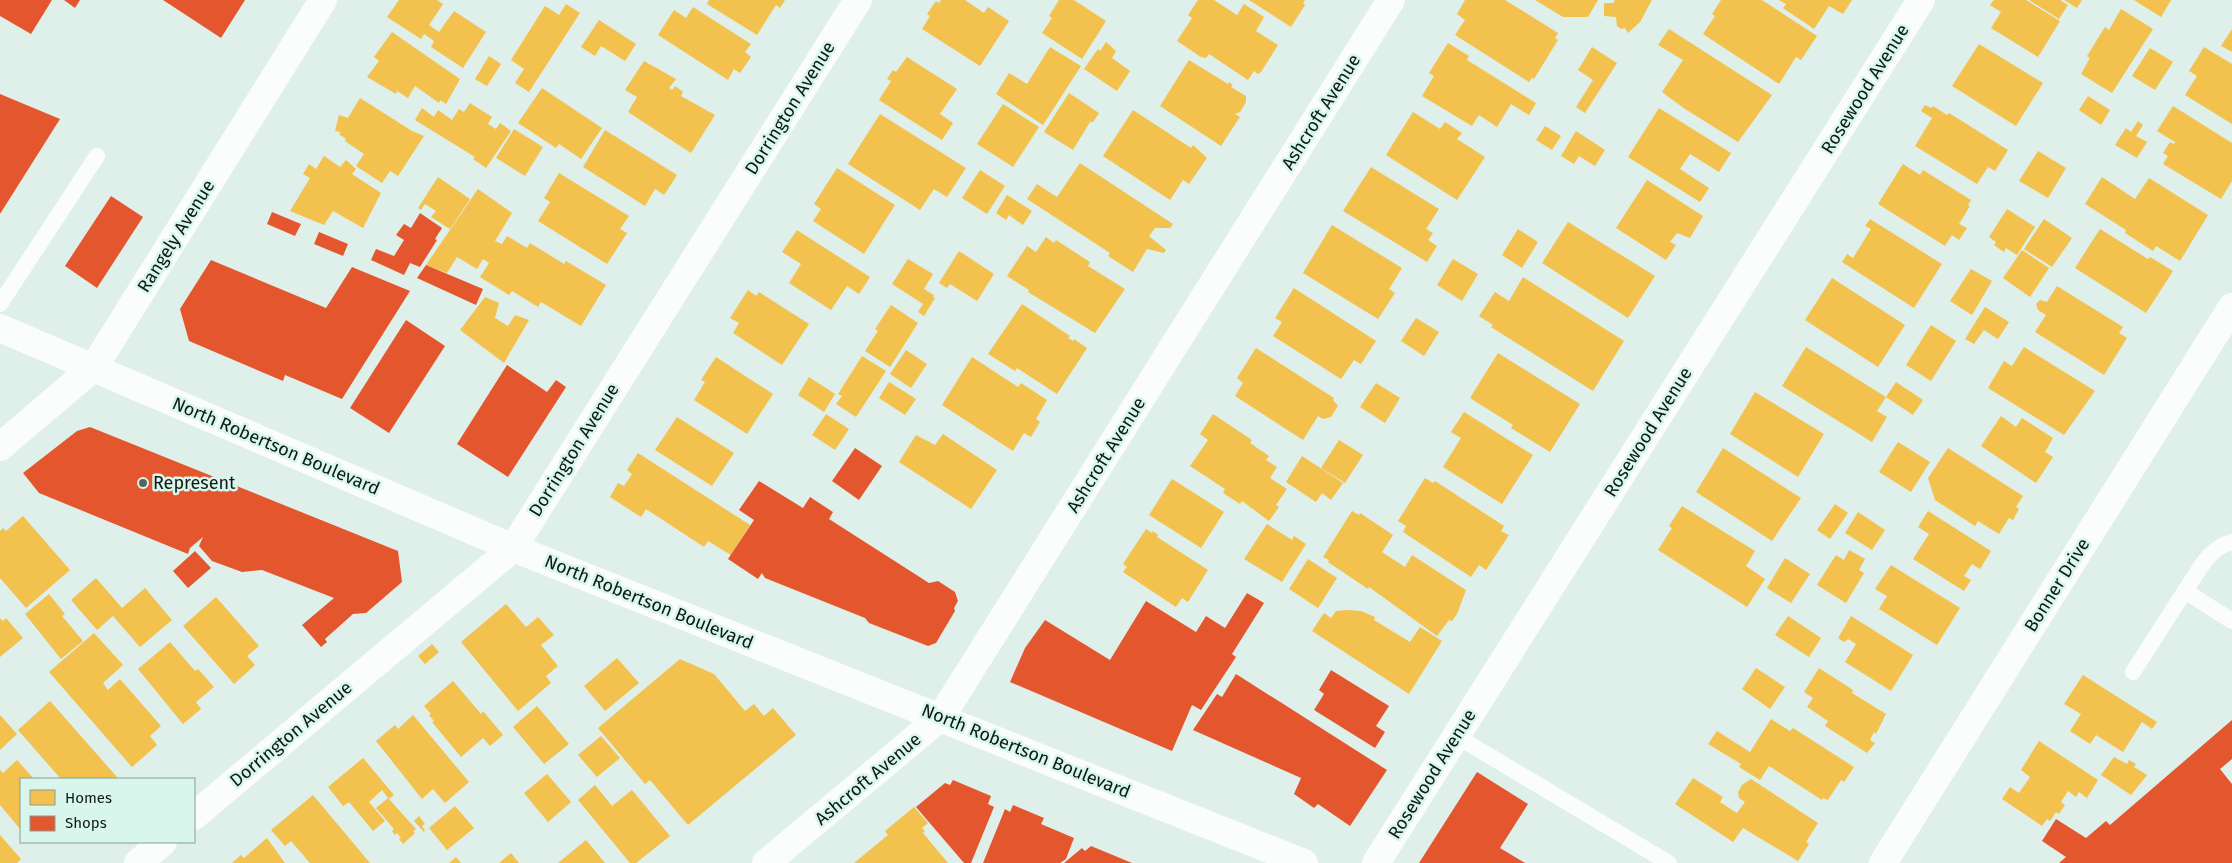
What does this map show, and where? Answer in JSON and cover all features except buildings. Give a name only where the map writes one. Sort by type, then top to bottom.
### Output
[{"type":"street","name":"Rangely Avenue","points":[[0,447],[94,367],[323,0]]},
{"type":"street","name":"Dorrington Avenue","points":[[195,815],[513,548],[858,0]]},
{"type":"street","name":"Ashcroft Avenue","points":[[766,863],[942,717],[1391,0]]},
{"type":"street","name":"Rosewood Avenue","points":[[1376,863],[1921,0]]},
{"type":"street","name":"Bonner Drive","points":[[1883,863],[2232,307]]},
{"type":"street","name":"North Robertson Boulevard","points":[[0,328],[513,548],[942,717],[1304,863]]},
{"type":"street","points":[[138,863],[162,843]]},
{"type":"lane","points":[[0,304],[97,156]]},
{"type":"lane","points":[[2133,672],[2211,552],[2222,544],[2232,542]]},
{"type":"lane","points":[[2185,591],[2232,621]]},
{"type":"lane","points":[[1456,736],[1669,863]]},
{"type":"place","name":"Represent","points":[[143,483]]}]
